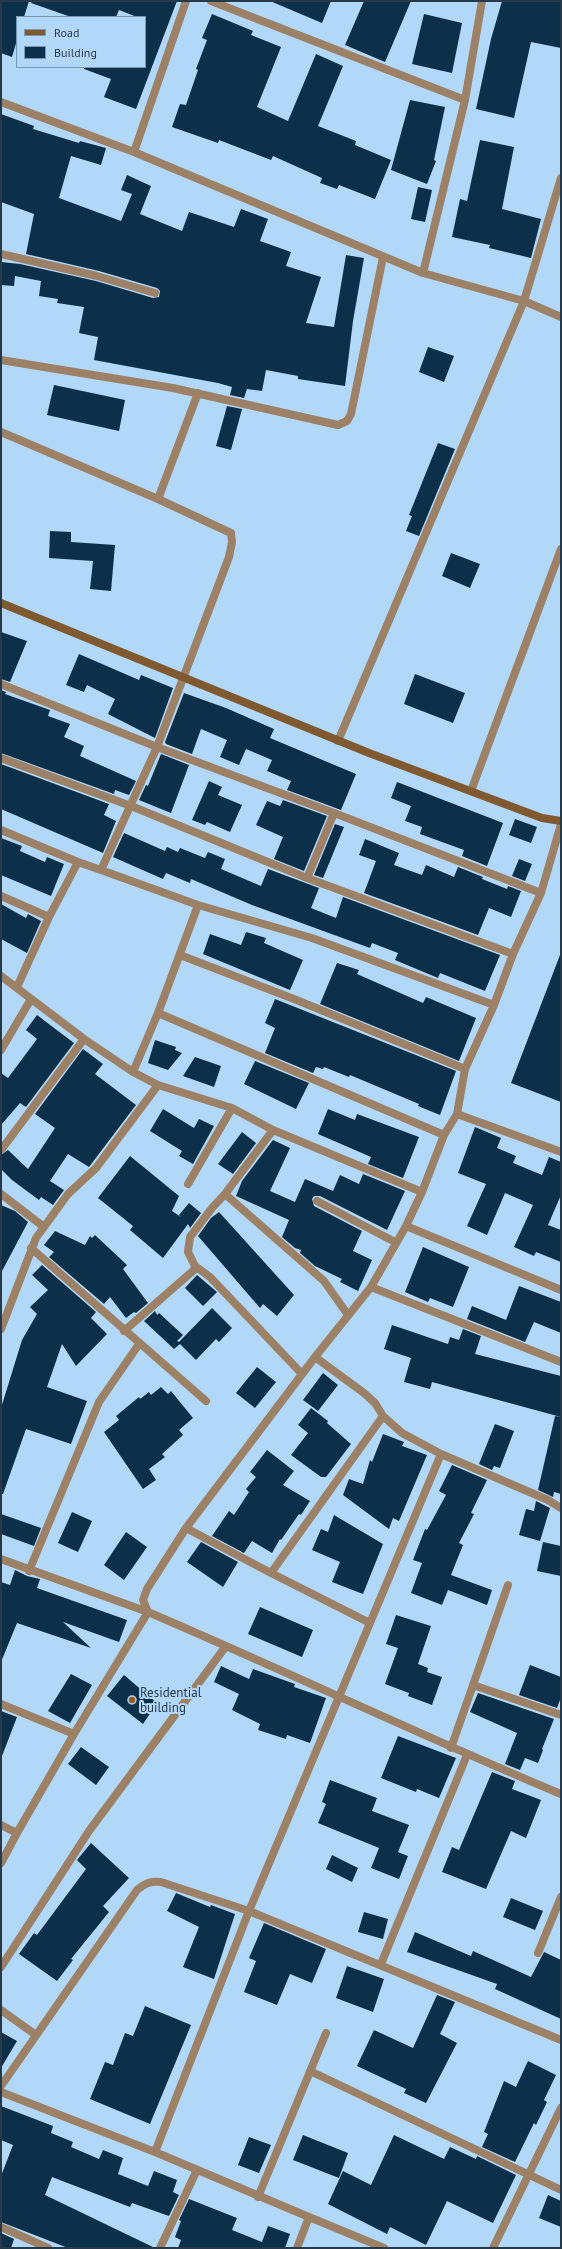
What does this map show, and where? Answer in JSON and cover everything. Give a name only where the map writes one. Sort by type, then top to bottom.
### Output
[{"type":"street","points":[[134,152],[186,1]]},
{"type":"street","points":[[211,1],[465,100]]},
{"type":"street","points":[[423,273],[465,100],[482,1]]},
{"type":"street","points":[[1,102],[134,152],[423,273],[524,301],[561,318]]},
{"type":"street","points":[[338,740],[524,301],[561,178]]},
{"type":"street","points":[[1,254],[76,270],[155,293]]},
{"type":"street","points":[[1,360],[198,393],[338,425],[347,421],[351,414],[383,257]]},
{"type":"street","points":[[158,499],[198,393]]},
{"type":"street","points":[[1,432],[158,499],[231,533],[232,542],[229,557],[185,677],[157,747],[101,870]]},
{"type":"street","points":[[472,791],[561,549]]},
{"type":"street","points":[[1,602],[338,740],[542,818],[561,823],[540,893],[513,954],[494,1005],[465,1069],[457,1114],[444,1135],[422,1192],[406,1226],[395,1242],[371,1287],[315,1357],[186,1528],[147,1589],[143,1600],[148,1612]]},
{"type":"street","points":[[1,684],[157,747],[334,813],[540,893]]},
{"type":"street","points":[[1,758],[131,806],[307,878],[513,954]]},
{"type":"street","points":[[307,878],[334,813]]},
{"type":"street","points":[[1,830],[78,862],[198,905],[312,938],[494,1005]]},
{"type":"street","points":[[17,987],[49,917],[78,862]]},
{"type":"street","points":[[1,896],[49,917]]},
{"type":"street","points":[[133,1072],[158,1013],[198,905]]},
{"type":"street","points":[[180,955],[294,999],[465,1069]]},
{"type":"street","points":[[1,976],[84,1039],[133,1072],[158,1085],[232,1108],[272,1130],[422,1192]]},
{"type":"street","points":[[1,1050],[31,999]]},
{"type":"street","points":[[158,1013],[444,1135]]},
{"type":"street","points":[[1,1150],[84,1039]]},
{"type":"street","points":[[1,1329],[31,1248],[44,1227],[68,1194],[96,1168],[158,1085]]},
{"type":"street","points":[[188,1184],[232,1108]]},
{"type":"street","points":[[457,1114],[561,1152]]},
{"type":"street","points":[[272,1130],[226,1194],[212,1208],[190,1237],[188,1252],[195,1266],[210,1277],[302,1374]]},
{"type":"street","points":[[1,1194],[44,1227]]},
{"type":"street","points":[[226,1194],[324,1281],[348,1315]]},
{"type":"street","points":[[317,1202],[395,1242]]},
{"type":"street","points":[[406,1226],[561,1290]]},
{"type":"street","points":[[31,1248],[124,1331],[206,1400]]},
{"type":"street","points":[[124,1331],[194,1270],[195,1266]]},
{"type":"street","points":[[371,1287],[561,1362]]},
{"type":"street","points":[[29,1571],[100,1402],[139,1344]]},
{"type":"street","points":[[315,1357],[364,1393],[375,1403],[382,1416],[402,1433],[441,1454],[548,1500],[561,1508]]},
{"type":"street","points":[[271,1573],[382,1416]]},
{"type":"street","points":[[154,2152],[249,1912],[441,1454]]},
{"type":"street","points":[[186,1528],[370,1623]]},
{"type":"street","points":[[1,1559],[29,1571],[148,1612],[451,1748],[561,1794]]},
{"type":"street","points":[[451,1748],[508,1584]]},
{"type":"street","points":[[1,1863],[74,1734],[148,1612]]},
{"type":"street","points":[[1,1967],[89,1831],[226,1646]]},
{"type":"street","points":[[473,1685],[561,1714]]},
{"type":"street","points":[[1,1704],[74,1734]]},
{"type":"street","points":[[381,1964],[467,1755]]},
{"type":"street","points":[[1,1825],[17,1833]]},
{"type":"street","points":[[1,2086],[137,1890],[143,1885],[152,1881],[161,1882],[249,1912],[381,1964],[561,2040]]},
{"type":"street","points":[[538,1953],[561,1897]]},
{"type":"street","points":[[1,2010],[36,2035]]},
{"type":"street","points":[[258,2197],[326,2033]]},
{"type":"street","points":[[310,2071],[561,2190]]},
{"type":"street","points":[[1,2092],[154,2152],[258,2197],[384,2248]]},
{"type":"street","points":[[493,2248],[561,2108]]},
{"type":"street","points":[[160,2248],[197,2170]]},
{"type":"street","points":[[296,2248],[309,2217]]},
{"type":"street","points":[[1,2227],[48,2248]]},
{"type":"building","points":[[1,1],[29,1],[24,16],[16,16],[16,43],[12,57],[1,53]]},
{"type":"building","points":[[32,1],[177,1],[136,109],[104,97],[111,79],[84,68],[146,68],[146,16],[134,16],[119,10],[116,16],[68,16],[31,3]]},
{"type":"building","points":[[270,1],[331,1],[322,23]]},
{"type":"building","points":[[364,1],[411,1],[385,62],[345,45]]},
{"type":"building","points":[[502,1],[561,1],[561,48],[531,42],[514,118],[476,109],[491,39]]},
{"type":"building","points":[[212,14],[253,31],[251,35],[281,47],[257,107],[288,121],[316,54],[343,66],[318,126],[356,141],[355,145],[391,160],[375,199],[339,185],[337,189],[320,183],[322,178],[273,156],[271,160],[219,140],[218,143],[172,127],[180,104],[186,105],[198,70],[196,69],[207,40],[202,38]]},
{"type":"building","points":[[424,14],[462,23],[452,73],[412,64]]},
{"type":"building","points":[[410,100],[445,107],[434,160],[436,161],[427,184],[391,170]]},
{"type":"building","points":[[1,114],[34,126],[33,129],[79,143],[80,141],[106,148],[101,165],[71,156],[59,198],[121,221],[132,194],[121,190],[127,175],[151,186],[140,214],[182,231],[189,212],[234,227],[241,209],[268,219],[260,241],[291,252],[286,266],[321,277],[306,323],[334,327],[346,255],[364,258],[353,321],[345,386],[298,379],[298,376],[266,370],[262,391],[247,389],[244,398],[230,395],[232,387],[218,383],[94,360],[98,337],[79,333],[84,307],[57,303],[58,299],[39,296],[41,281],[15,276],[14,286],[1,285],[1,262],[20,264],[96,281],[153,298],[159,297],[160,291],[157,288],[99,271],[26,254],[34,214],[1,202]]},
{"type":"building","points":[[480,140],[514,147],[502,209],[541,219],[531,258],[489,248],[490,245],[452,237],[460,199],[467,201]]},
{"type":"building","points":[[418,187],[432,190],[425,222],[411,219]]},
{"type":"building","points":[[428,347],[454,356],[444,382],[419,372]]},
{"type":"building","points":[[54,385],[125,400],[119,431],[47,415]]},
{"type":"building","points":[[227,406],[242,409],[231,450],[216,446]]},
{"type":"building","points":[[438,443],[455,449],[419,536],[406,531],[412,516],[409,515]]},
{"type":"building","points":[[50,531],[71,532],[71,542],[115,545],[111,591],[90,589],[93,561],[49,558]]},
{"type":"building","points":[[451,553],[480,564],[470,588],[442,576]]},
{"type":"building","points":[[1,632],[27,641],[10,682],[1,679]]},
{"type":"building","points":[[79,654],[139,680],[141,675],[173,688],[155,738],[108,714],[115,699],[87,685],[84,692],[66,685]]},
{"type":"building","points":[[415,674],[465,693],[453,723],[404,704]]},
{"type":"building","points":[[1,690],[6,692],[5,694],[50,710],[48,716],[70,724],[64,737],[84,746],[80,756],[136,781],[129,795],[115,790],[114,794],[1,753]]},
{"type":"building","points":[[184,693],[226,708],[274,729],[270,738],[356,774],[341,810],[287,790],[291,781],[267,771],[272,760],[246,749],[239,765],[220,757],[227,740],[201,729],[192,754],[166,744],[165,742]]},
{"type":"building","points":[[161,754],[189,765],[171,813],[139,800],[146,785],[148,786]]},
{"type":"building","points":[[1,764],[109,804],[104,815],[116,821],[103,853],[1,809]]},
{"type":"building","points":[[209,781],[222,787],[218,795],[242,805],[230,832],[207,822],[205,825],[192,820]]},
{"type":"building","points":[[397,782],[503,823],[487,866],[462,856],[464,850],[420,834],[422,827],[405,821],[411,806],[391,798]]},
{"type":"building","points":[[283,800],[327,816],[304,871],[274,859],[283,837],[256,825],[267,801],[280,806]]},
{"type":"building","points":[[515,819],[537,827],[531,843],[509,835]]},
{"type":"building","points":[[335,824],[344,827],[323,878],[314,875]]},
{"type":"building","points":[[124,833],[165,851],[167,847],[178,852],[180,848],[205,858],[208,852],[225,859],[221,869],[261,886],[268,869],[319,888],[311,908],[336,918],[343,897],[500,955],[485,991],[440,973],[438,978],[395,960],[398,953],[372,943],[370,948],[252,905],[191,879],[190,883],[166,873],[163,879],[113,857]]},
{"type":"building","points":[[1,838],[22,846],[20,851],[45,862],[47,857],[64,864],[51,896],[1,875]]},
{"type":"building","points":[[365,839],[399,853],[394,865],[422,875],[426,865],[454,877],[458,867],[507,889],[508,886],[521,891],[511,917],[489,908],[478,935],[364,893],[376,861],[359,855]]},
{"type":"building","points":[[519,859],[532,864],[525,881],[512,876]]},
{"type":"building","points":[[1,904],[26,918],[28,914],[41,921],[27,953],[1,939]]},
{"type":"building","points":[[246,932],[266,938],[264,943],[303,960],[290,990],[203,954],[210,934],[241,945]]},
{"type":"building","points":[[560,955],[561,956],[561,1102],[511,1083]]},
{"type":"building","points":[[337,963],[359,970],[357,974],[423,1003],[426,997],[476,1018],[459,1061],[320,1004]]},
{"type":"building","points":[[275,999],[456,1071],[440,1115],[418,1106],[419,1104],[350,1075],[349,1077],[324,1067],[323,1069],[316,1067],[313,1073],[265,1053],[275,1028],[265,1023]]},
{"type":"building","points":[[37,1015],[74,1043],[26,1107],[20,1103],[1,1125],[1,1073],[8,1078],[37,1039],[26,1030]]},
{"type":"building","points":[[155,1040],[176,1047],[175,1050],[182,1053],[168,1070],[148,1063]]},
{"type":"building","points":[[83,1049],[103,1064],[95,1074],[136,1105],[89,1167],[68,1154],[50,1181],[64,1190],[53,1205],[41,1197],[39,1200],[12,1180],[1,1169],[1,1155],[8,1150],[28,1169],[55,1128],[35,1114]]},
{"type":"building","points":[[195,1057],[221,1066],[214,1087],[183,1076]]},
{"type":"building","points":[[255,1061],[309,1083],[296,1109],[244,1084]]},
{"type":"building","points":[[163,1109],[194,1128],[199,1119],[214,1126],[193,1164],[179,1156],[182,1151],[150,1131]]},
{"type":"building","points":[[328,1109],[355,1120],[357,1114],[419,1137],[403,1178],[368,1164],[371,1157],[318,1134]]},
{"type":"building","points":[[475,1127],[501,1138],[497,1148],[516,1156],[513,1163],[542,1175],[549,1157],[561,1162],[561,1195],[548,1225],[561,1230],[561,1262],[536,1252],[534,1256],[514,1247],[533,1205],[505,1193],[487,1235],[467,1226],[486,1184],[458,1173]]},
{"type":"building","points":[[242,1132],[256,1143],[233,1174],[218,1164]]},
{"type":"building","points":[[273,1140],[290,1148],[270,1191],[295,1202],[305,1179],[333,1191],[340,1175],[359,1184],[363,1174],[405,1191],[387,1230],[320,1196],[314,1196],[312,1199],[314,1206],[362,1231],[353,1251],[372,1260],[358,1291],[340,1282],[342,1279],[315,1266],[300,1253],[301,1250],[295,1248],[282,1237],[289,1220],[236,1196],[242,1181]]},
{"type":"building","points":[[130,1156],[179,1196],[172,1211],[181,1217],[179,1215],[189,1203],[201,1213],[190,1228],[188,1224],[163,1258],[130,1230],[133,1226],[98,1198]]},
{"type":"building","points":[[1,1205],[15,1211],[28,1222],[1,1273]]},
{"type":"building","points":[[219,1212],[294,1295],[277,1316],[263,1304],[260,1308],[198,1236],[211,1218]]},
{"type":"building","points":[[55,1231],[85,1245],[90,1236],[92,1238],[95,1235],[127,1265],[123,1269],[148,1303],[136,1313],[134,1312],[126,1318],[110,1297],[104,1304],[49,1257],[54,1252],[44,1245]]},
{"type":"building","points":[[423,1247],[469,1267],[453,1307],[430,1298],[428,1302],[405,1292]]},
{"type":"building","points":[[42,1265],[96,1312],[91,1318],[107,1334],[76,1366],[62,1344],[47,1387],[87,1401],[71,1444],[26,1429],[3,1494],[1,1494],[1,1408],[22,1340],[37,1314],[30,1307],[48,1290],[32,1275]]},
{"type":"building","points":[[197,1275],[217,1292],[203,1306],[185,1288]]},
{"type":"building","points":[[519,1286],[561,1302],[561,1333],[534,1322],[525,1342],[467,1319],[472,1306],[506,1320]]},
{"type":"building","points":[[212,1308],[232,1328],[219,1342],[216,1339],[196,1360],[180,1344],[174,1349],[144,1321],[155,1311],[157,1315],[159,1313],[183,1335],[177,1341],[179,1342]]},
{"type":"building","points":[[392,1325],[448,1344],[450,1337],[459,1340],[463,1329],[481,1336],[475,1354],[561,1376],[561,1417],[432,1382],[430,1389],[404,1382],[411,1358],[384,1349]]},
{"type":"building","points":[[257,1367],[276,1382],[255,1408],[236,1393]]},
{"type":"building","points":[[323,1373],[338,1385],[318,1411],[303,1400]]},
{"type":"building","points":[[161,1387],[168,1394],[171,1391],[193,1418],[179,1430],[183,1435],[162,1454],[165,1457],[149,1469],[156,1480],[143,1489],[104,1432],[119,1420],[116,1416],[139,1397],[140,1399],[149,1392],[151,1395]]},
{"type":"building","points":[[311,1408],[328,1421],[327,1423],[351,1444],[326,1477],[321,1477],[291,1455],[308,1433],[298,1425]]},
{"type":"building","points":[[555,1416],[561,1417],[561,1494],[554,1492],[553,1497],[538,1490]]},
{"type":"building","points":[[495,1424],[514,1431],[500,1468],[494,1466],[492,1470],[479,1464]]},
{"type":"building","points":[[383,1434],[404,1442],[402,1446],[427,1455],[399,1521],[393,1518],[389,1529],[343,1495],[349,1479],[363,1484],[370,1460],[372,1462]]},
{"type":"building","points":[[267,1450],[294,1471],[283,1485],[310,1501],[301,1515],[299,1514],[281,1540],[280,1539],[272,1553],[252,1541],[244,1553],[212,1536],[229,1511],[234,1515],[249,1492],[246,1489],[256,1477],[250,1472]]},
{"type":"building","points":[[452,1465],[487,1480],[471,1513],[474,1514],[459,1543],[463,1545],[451,1575],[492,1590],[487,1605],[448,1590],[442,1605],[411,1593],[422,1563],[413,1560],[425,1529],[427,1530],[446,1495],[439,1491]]},
{"type":"building","points":[[536,1501],[550,1508],[540,1541],[519,1535],[526,1509],[534,1511]]},
{"type":"building","points":[[72,1512],[92,1521],[78,1552],[58,1543]]},
{"type":"building","points":[[1,1514],[41,1528],[34,1546],[1,1534]]},
{"type":"building","points":[[334,1515],[383,1544],[363,1594],[332,1582],[340,1562],[312,1550],[321,1529],[328,1532]]},
{"type":"building","points":[[126,1532],[147,1547],[124,1580],[104,1565]]},
{"type":"building","points":[[201,1542],[238,1562],[223,1587],[187,1562]]},
{"type":"building","points":[[543,1542],[561,1546],[561,1576],[537,1571]]},
{"type":"building","points":[[15,1570],[27,1576],[40,1579],[37,1588],[127,1620],[119,1642],[63,1622],[91,1648],[17,1623],[1,1662],[1,1582],[10,1585]]},
{"type":"building","points":[[260,1607],[313,1630],[302,1657],[248,1634]]},
{"type":"building","points":[[396,1615],[431,1626],[418,1664],[428,1668],[427,1672],[442,1677],[432,1705],[408,1696],[409,1693],[385,1684],[398,1648],[386,1644]]},
{"type":"building","points":[[530,1665],[561,1677],[561,1697],[557,1708],[519,1695]]},
{"type":"building","points":[[221,1666],[249,1679],[253,1669],[295,1684],[294,1687],[326,1698],[310,1743],[287,1735],[286,1739],[258,1730],[260,1724],[232,1710],[239,1694],[214,1682]]},
{"type":"building","points":[[71,1674],[92,1685],[70,1723],[48,1711]]},
{"type":"building","name":"Residential building","points":[[124,1675],[157,1703],[143,1724],[107,1696]]},
{"type":"building","points":[[478,1693],[554,1719],[538,1763],[525,1758],[520,1770],[505,1764],[517,1733],[470,1712]]},
{"type":"building","points":[[1,1711],[17,1717],[2,1756],[1,1755]]},
{"type":"building","points":[[398,1736],[456,1758],[439,1798],[417,1789],[416,1792],[381,1778]]},
{"type":"building","points":[[81,1747],[109,1767],[96,1785],[68,1764]]},
{"type":"building","points":[[492,1772],[515,1781],[512,1789],[541,1800],[526,1838],[511,1831],[486,1889],[442,1872],[452,1847],[459,1850]]},
{"type":"building","points":[[330,1780],[377,1798],[372,1811],[409,1825],[398,1852],[408,1856],[399,1879],[371,1868],[379,1848],[318,1823],[326,1804],[322,1802]]},
{"type":"building","points":[[91,1843],[129,1878],[103,1906],[109,1912],[71,1959],[73,1960],[57,1981],[19,1954],[34,1933],[37,1935],[86,1869],[77,1860]]},
{"type":"building","points":[[332,1855],[358,1868],[352,1882],[326,1869]]},
{"type":"building","points":[[176,1893],[210,1907],[211,1905],[235,1914],[214,1979],[183,1967],[199,1927],[167,1911]]},
{"type":"building","points":[[511,1898],[543,1911],[535,1930],[503,1917]]},
{"type":"building","points":[[364,1912],[388,1919],[383,1939],[358,1932]]},
{"type":"building","points":[[264,1923],[326,1949],[312,1983],[290,1974],[277,2005],[244,1992],[256,1961],[249,1958]]},
{"type":"building","points":[[415,1932],[471,1956],[473,1951],[531,1977],[544,1952],[561,1960],[561,2019],[495,1989],[497,1984],[407,1952]]},
{"type":"building","points":[[347,1966],[384,1979],[373,2012],[336,1998]]},
{"type":"building","points":[[437,1995],[455,2002],[440,2034],[457,2043],[426,2103],[404,2093],[406,2089],[357,2066],[374,2030],[413,2048]]},
{"type":"building","points":[[145,2006],[191,2025],[150,2124],[90,2099],[105,2062],[113,2065],[125,2033],[133,2036]]},
{"type":"building","points":[[1,2032],[17,2041],[1,2068]]},
{"type":"building","points":[[528,2061],[556,2075],[544,2100],[547,2102],[536,2125],[534,2123],[515,2162],[482,2147],[488,2134],[484,2132],[504,2081],[516,2087]]},
{"type":"building","points":[[1,2106],[53,2126],[51,2133],[73,2142],[71,2147],[99,2159],[103,2150],[123,2158],[118,2174],[148,2186],[154,2171],[177,2180],[173,2192],[179,2195],[169,2216],[132,2203],[130,2207],[52,2177],[45,2195],[155,2248],[68,2248],[1,2222],[1,2176],[13,2145],[1,2140]]},
{"type":"building","points":[[303,2135],[348,2153],[339,2178],[293,2160]]},
{"type":"building","points":[[394,2135],[444,2159],[450,2147],[476,2159],[477,2156],[516,2175],[493,2223],[447,2201],[426,2245],[390,2227],[387,2234],[328,2204],[343,2171],[371,2185]]},
{"type":"building","points":[[249,2137],[271,2145],[259,2173],[238,2165]]},
{"type":"building","points":[[548,2195],[561,2201],[561,2227],[539,2218]]},
{"type":"building","points":[[189,2199],[237,2218],[232,2230],[262,2242],[268,2226],[290,2234],[285,2248],[178,2248],[181,2240],[175,2237],[181,2221],[179,2220]]},
{"type":"building","points":[[1,2233],[14,2239],[11,2248],[1,2248]]},
{"type":"place","name":"Residential building","points":[[132,1700]]}]
